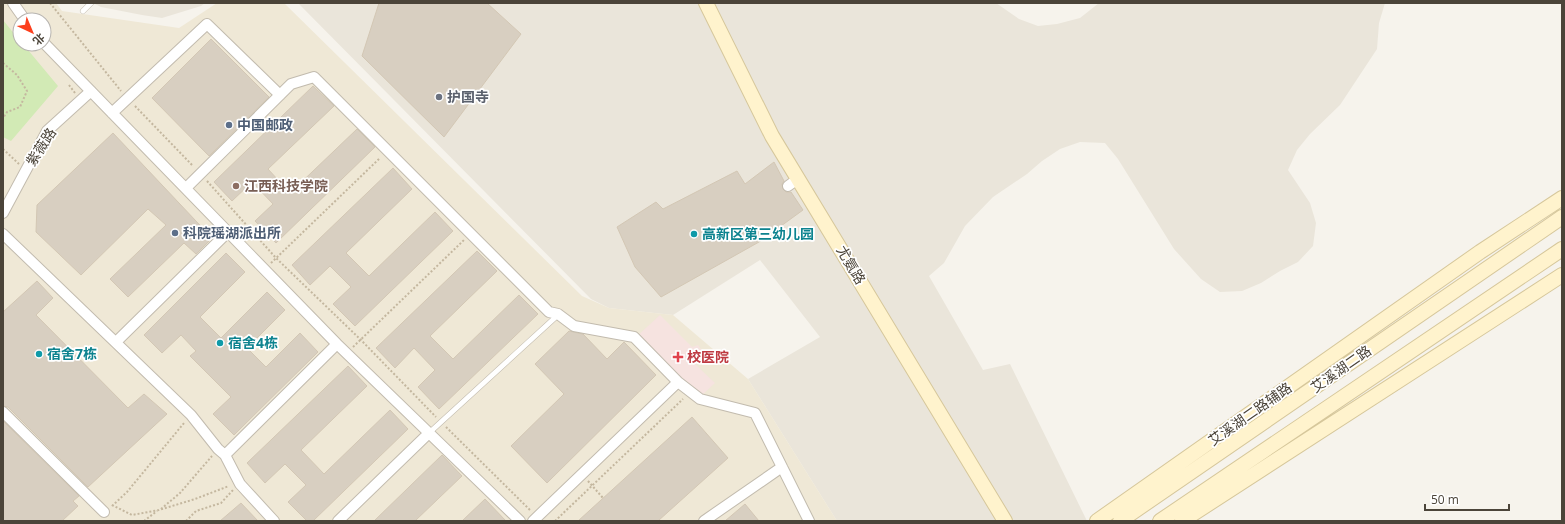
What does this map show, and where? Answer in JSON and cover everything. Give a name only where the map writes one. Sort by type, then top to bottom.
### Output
[{"type":"main road","name":"尤氨路","points":[[706,3],[772,136],[793,182],[1005,521]]},
{"type":"main road","name":"艾溪湖二路辅路","points":[[1097,521],[1480,252],[1562,198]]},
{"type":"main road","name":"艾溪湖二路","points":[[1120,521],[1562,217]]},
{"type":"main road","name":"艾溪湖二路","points":[[1160,521],[1562,249]]},
{"type":"main road","points":[[1182,521],[1562,275]]},
{"type":"street","points":[[13,3],[19,12]]},
{"type":"street","points":[[112,113],[207,24],[280,95]]},
{"type":"street","points":[[52,51],[337,344],[520,521]]},
{"type":"street","points":[[186,188],[290,84],[314,77],[549,312],[558,314],[574,326],[634,337],[678,382],[700,399],[754,413],[809,521]]},
{"type":"street","name":"紫薇路","points":[[3,213],[47,131],[91,91]]},
{"type":"street","points":[[116,342],[228,232]]},
{"type":"street","points":[[3,234],[191,415],[222,452],[240,484],[274,521]]},
{"type":"street","points":[[222,452],[337,344]]},
{"type":"street","points":[[535,519],[678,382]]},
{"type":"street","points":[[3,412],[108,509]]},
{"type":"street","points":[[338,521],[429,433]]},
{"type":"street","points":[[704,521],[782,467]]},
{"type":"lane","points":[[83,11],[91,3]]},
{"type":"lane","points":[[429,433],[558,314]]},
{"type":"path","points":[[50,3],[128,99],[200,174],[276,258],[361,340],[535,519]]},
{"type":"path","points":[[3,63],[17,75],[27,91],[20,107],[7,112],[3,118]]},
{"type":"path","points":[[3,149],[25,171]]},
{"type":"path","points":[[265,269],[388,151]]},
{"type":"path","points":[[347,353],[471,234]]},
{"type":"path","points":[[555,521],[691,392]]},
{"type":"path","points":[[108,509],[127,492],[191,415]]},
{"type":"path","points":[[144,521],[180,493],[194,475],[222,452]]},
{"type":"path","points":[[581,475],[603,498]]},
{"type":"path","points":[[108,509],[132,515],[159,510],[195,499],[229,486],[240,484]]},
{"type":"path","points":[[186,521],[196,511],[221,503],[240,484]]},
{"type":"shaded area","name":"江西科技学院","points":[[3,3],[56,3],[62,11],[179,28],[217,3],[284,3],[582,296],[609,308],[673,315],[748,379],[837,521],[3,521]]},
{"type":"shaded area","points":[[93,3],[205,3],[201,6],[162,18],[101,7]]},
{"type":"shaded area","points":[[298,3],[996,3],[1019,19],[1038,26],[1057,24],[1080,18],[1099,3],[1385,3],[1379,23],[1377,49],[1340,105],[1310,134],[1297,150],[1288,170],[1310,203],[1316,223],[1313,246],[1298,262],[1261,283],[1242,291],[1220,292],[1201,279],[1174,249],[1118,159],[1105,143],[1080,142],[1060,149],[993,197],[965,226],[944,263],[929,276],[983,370],[1010,364],[1087,521],[837,521],[748,379],[820,337],[760,260],[673,315],[609,308],[591,299]]},
{"type":"shaded area","name":"校医院","points":[[660,315],[692,347],[698,345],[703,352],[693,362],[715,383],[700,397],[636,337]]},
{"type":"green space","points":[[3,20],[12,31],[12,52],[30,52],[58,86],[11,141],[3,137]]},
{"type":"building","name":"护国寺","points":[[379,3],[487,3],[521,34],[444,137],[362,56]]},
{"type":"building","points":[[211,39],[269,97],[209,156],[152,98]]},
{"type":"building","points":[[313,86],[334,106],[268,169],[290,193],[357,129],[375,147],[276,243],[255,221],[273,204],[252,182],[232,201],[214,182]]},
{"type":"building","points":[[113,133],[212,238],[196,254],[184,243],[128,297],[110,279],[166,225],[148,209],[81,275],[36,232],[37,205]]},
{"type":"building","name":"高新区第三幼儿园","points":[[774,162],[784,181],[782,184],[783,189],[786,192],[791,192],[803,210],[759,242],[661,297],[635,267],[617,227],[656,202],[663,209],[737,171],[745,184]]},
{"type":"building","points":[[393,168],[412,189],[346,253],[369,276],[435,212],[453,231],[355,326],[333,304],[351,287],[330,266],[310,285],[292,265]]},
{"type":"building","points":[[477,251],[497,271],[430,336],[453,359],[519,295],[538,314],[439,409],[418,387],[435,370],[414,348],[395,368],[376,348]]},
{"type":"building","name":"宿舍4栋","points":[[226,253],[245,272],[200,317],[221,338],[267,292],[285,310],[247,348],[266,367],[300,333],[318,352],[234,435],[213,414],[231,397],[190,356],[196,351],[181,335],[162,353],[144,335]]},
{"type":"building","name":"宿舍7栋","points":[[37,281],[53,298],[36,315],[128,408],[144,394],[167,414],[88,487],[8,407],[3,406],[3,312]]},
{"type":"building","points":[[569,331],[583,334],[607,359],[624,342],[656,375],[547,483],[511,446],[564,394],[535,364]]},
{"type":"building","points":[[348,366],[367,386],[301,450],[324,474],[390,410],[408,429],[313,521],[307,521],[288,502],[306,485],[285,464],[265,483],[247,463]]},
{"type":"building","points":[[692,417],[728,458],[658,521],[578,521]]},
{"type":"building","points":[[3,421],[79,496],[73,501],[78,506],[62,521],[3,521]]},
{"type":"building","points":[[442,455],[462,476],[415,521],[374,521]]},
{"type":"building","points":[[485,499],[506,521],[462,521]]},
{"type":"building","points":[[241,503],[258,521],[220,521]]},
{"type":"building","points":[[745,504],[759,521],[725,521]]},
{"type":"place","name":"护国寺","points":[[439,97]]},
{"type":"place","name":"中国邮政","points":[[229,125]]},
{"type":"place","name":"江西科技学院","points":[[236,186]]},
{"type":"place","name":"科院瑶湖派出所","points":[[175,233]]},
{"type":"place","name":"高新区第三幼儿园","points":[[694,234]]},
{"type":"place","name":"宿舍4栋","points":[[220,343]]},
{"type":"place","name":"宿舍7栋","points":[[39,354]]},
{"type":"place","name":"校医院","points":[[678,357]]}]
